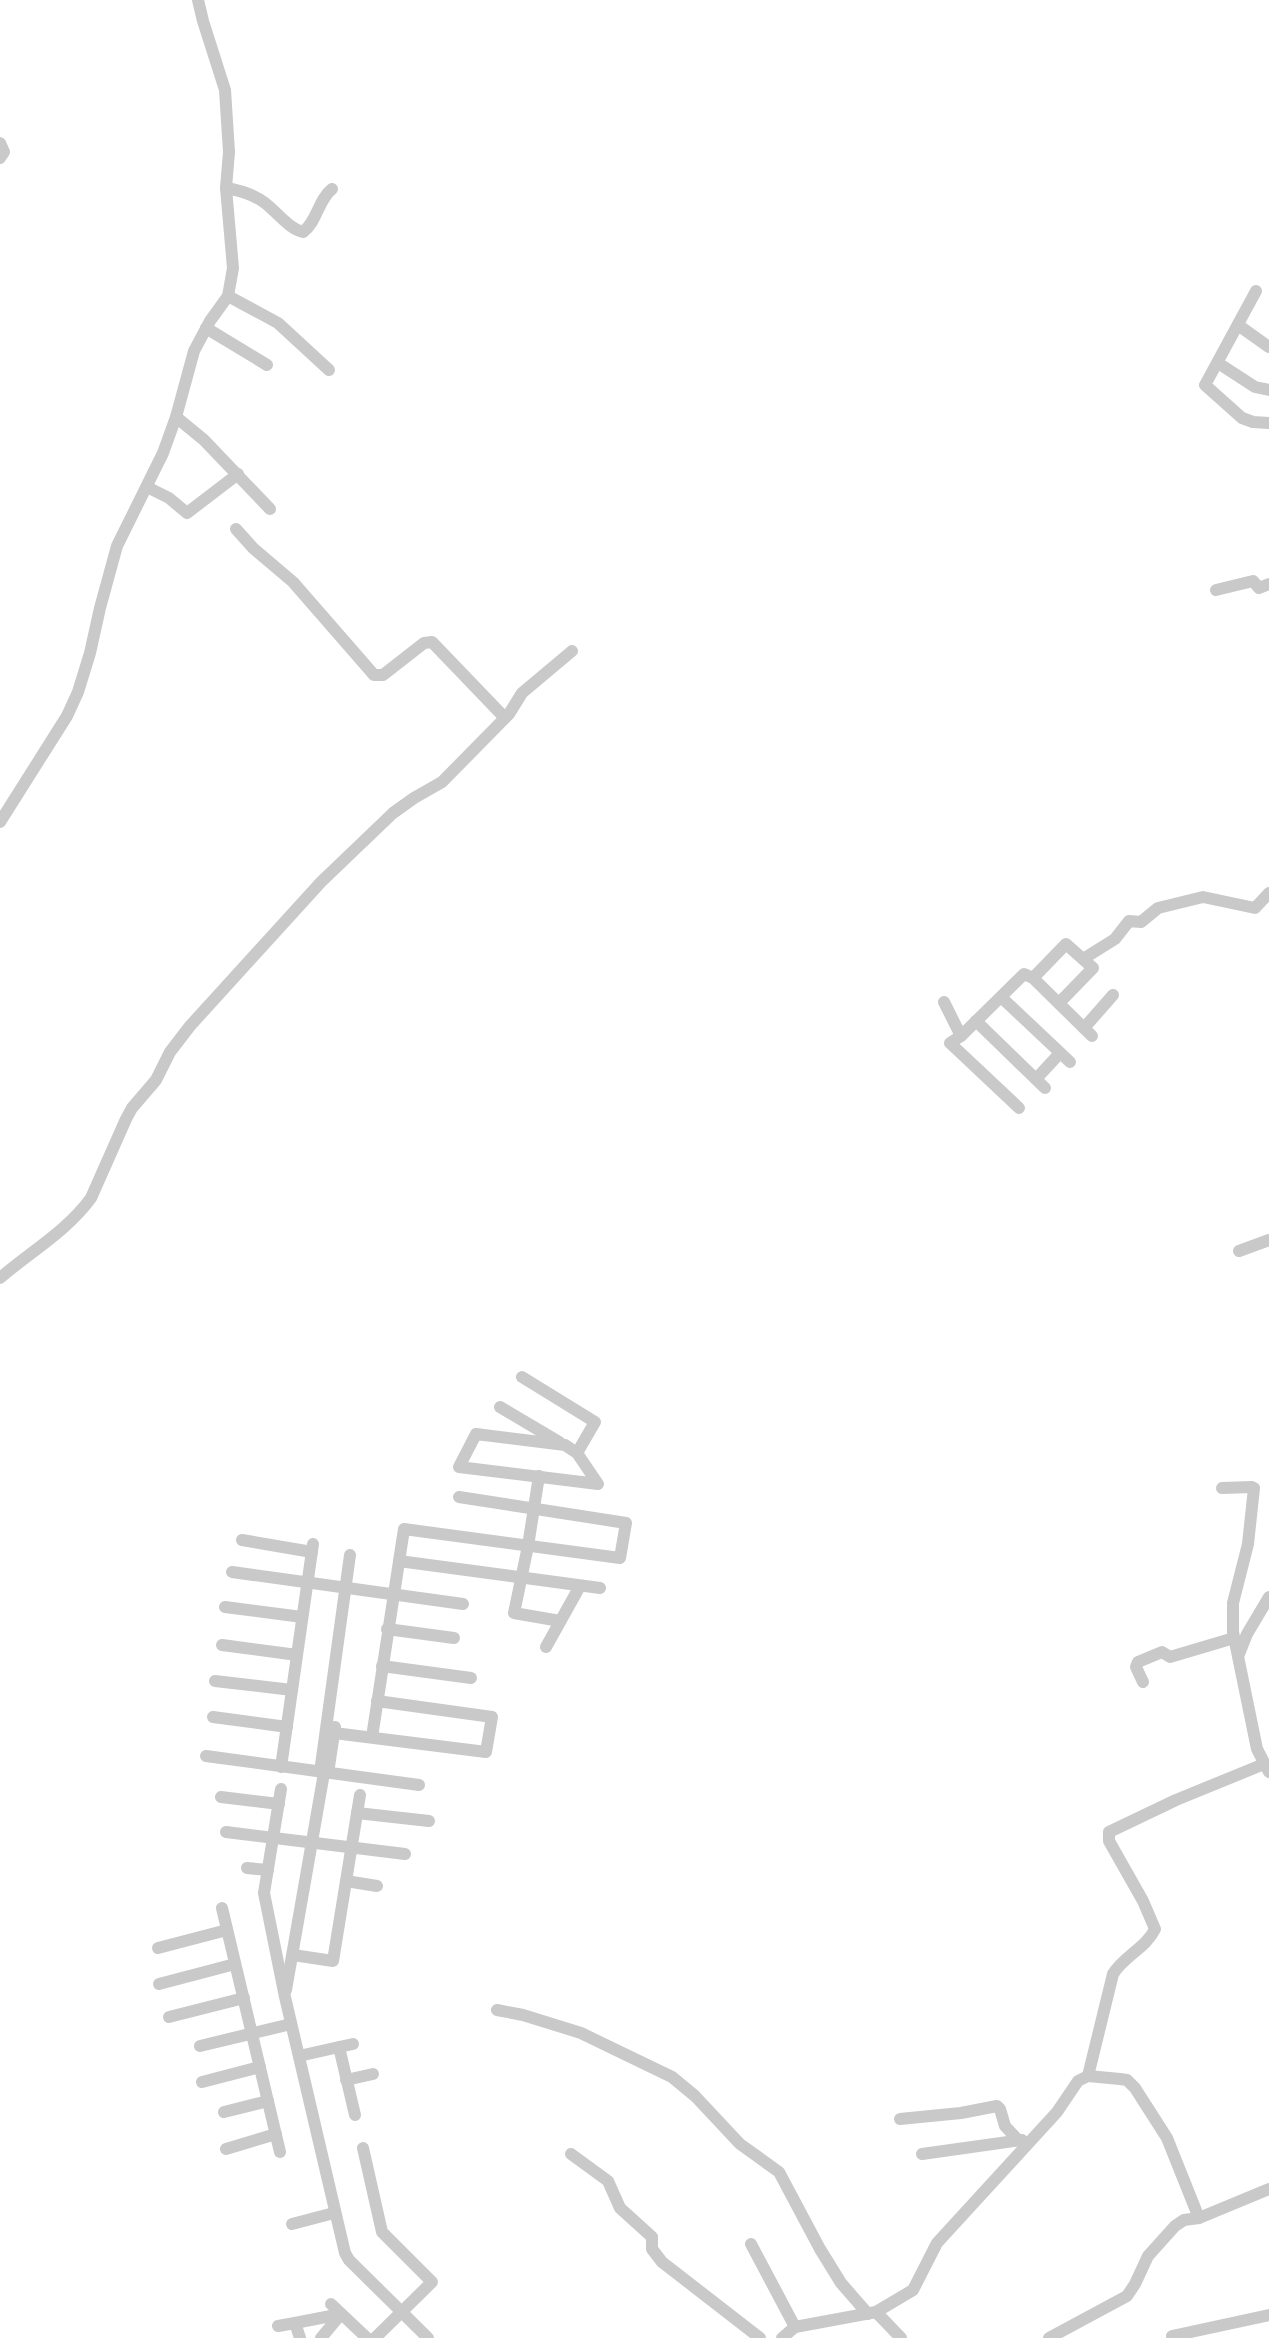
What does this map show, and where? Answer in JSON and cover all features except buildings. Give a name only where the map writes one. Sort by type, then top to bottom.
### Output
[{"type":"street","points":[[0,822],[67,716],[90,653],[117,546],[147,487],[176,417],[194,351],[206,328],[228,296],[232,268],[226,188],[229,152],[225,90],[198,0]]},
{"type":"street","points":[[0,143],[4,152],[0,158]]},
{"type":"street","points":[[226,188],[250,194],[303,232],[308,228],[325,195],[332,189]]},
{"type":"street","points":[[1256,291],[1206,383],[1208,389],[1242,418],[1253,422],[1269,423]]},
{"type":"street","points":[[228,296],[278,322],[329,370]]},
{"type":"street","points":[[1238,325],[1269,347]]},
{"type":"street","points":[[206,328],[267,365]]},
{"type":"street","points":[[1218,363],[1255,387],[1269,390]]},
{"type":"street","points":[[176,417],[204,440],[270,509]]},
{"type":"street","points":[[147,487],[169,498],[187,513],[238,474]]},
{"type":"street","points":[[236,530],[253,548],[293,582],[374,675],[382,675],[424,643],[432,642],[505,718]]},
{"type":"street","points":[[1216,590],[1254,581],[1259,588],[1269,584]]},
{"type":"street","points":[[0,1278],[63,1228],[91,1198],[129,1113],[156,1080],[170,1052],[190,1026],[282,924],[321,882],[383,822],[414,798],[441,784],[505,718],[522,693],[572,651]]},
{"type":"street","points":[[1083,959],[1115,939],[1129,921],[1141,922],[1158,908],[1203,897],[1255,908],[1269,893]]},
{"type":"street","points":[[1033,978],[1066,944],[1093,968],[1059,1004]]},
{"type":"street","points":[[1019,1108],[950,1043],[961,1036],[1024,974],[1033,978],[1088,1032],[1113,995]]},
{"type":"street","points":[[1002,997],[1070,1062]]},
{"type":"street","points":[[944,1002],[961,1036]]},
{"type":"street","points":[[976,1021],[1045,1088]]},
{"type":"street","points":[[1036,1079],[1060,1053]]},
{"type":"street","points":[[1239,1251],[1269,1240]]},
{"type":"street","points":[[522,1377],[595,1422],[577,1453]]},
{"type":"street","points":[[500,1407],[565,1445],[577,1453],[598,1484],[459,1467],[476,1434],[565,1445]]},
{"type":"street","points":[[539,1476],[514,1613],[560,1621]]},
{"type":"street","points":[[1088,2076],[1113,1974],[1122,1961],[1151,1937],[1155,1929],[1143,1901],[1109,1841],[1109,1832],[1176,1800],[1267,1768],[1257,1749],[1239,1654],[1233,1638],[1233,1603],[1248,1545],[1254,1489],[1252,1486],[1222,1488]]},
{"type":"street","points":[[372,1737],[392,1595],[404,1529],[620,1558],[626,1522],[459,1497]]},
{"type":"street","points":[[242,1540],[312,1548],[281,1767]]},
{"type":"street","points":[[324,1773],[334,1732],[351,1555]]},
{"type":"street","points":[[399,1561],[600,1588]]},
{"type":"street","points":[[232,1572],[463,1605]]},
{"type":"street","points":[[546,1647],[580,1586]]},
{"type":"street","points":[[285,1996],[313,1843],[349,1590]]},
{"type":"street","points":[[1239,1654],[1247,1634],[1269,1597]]},
{"type":"street","points":[[225,1607],[302,1617]]},
{"type":"street","points":[[387,1629],[454,1638]]},
{"type":"street","points":[[1143,1682],[1136,1667],[1138,1662],[1161,1653],[1170,1656],[1233,1638]]},
{"type":"street","points":[[222,1645],[297,1655]]},
{"type":"street","points":[[382,1666],[471,1678]]},
{"type":"street","points":[[215,1682],[292,1690]]},
{"type":"street","points":[[334,1732],[486,1752],[492,1717],[377,1701]]},
{"type":"street","points":[[213,1717],[287,1727]]},
{"type":"street","points":[[206,1756],[419,1785]]},
{"type":"street","points":[[281,1789],[264,1893],[334,2213],[347,2257],[428,2338]]},
{"type":"street","points":[[293,1955],[333,1962],[360,1795]]},
{"type":"street","points":[[221,1797],[279,1804]]},
{"type":"street","points":[[357,1813],[429,1821]]},
{"type":"street","points":[[226,1832],[405,1854]]},
{"type":"street","points":[[247,1868],[268,1870]]},
{"type":"street","points":[[346,1881],[376,1886]]},
{"type":"street","points":[[222,1908],[280,2152]]},
{"type":"street","points":[[158,1948],[227,1930]]},
{"type":"street","points":[[159,1984],[235,1964]]},
{"type":"street","points":[[169,2017],[244,1998]]},
{"type":"street","points":[[497,2010],[524,2015],[582,2033],[672,2077],[695,2096],[740,2144],[779,2172],[836,2275],[872,2313],[901,2338]]},
{"type":"street","points":[[200,2046],[291,2024]]},
{"type":"street","points":[[299,2056],[353,2044]]},
{"type":"street","points":[[339,2047],[355,2115]]},
{"type":"street","points":[[202,2082],[260,2067]]},
{"type":"street","points":[[346,2080],[373,2074]]},
{"type":"street","points":[[782,2338],[795,2327],[872,2313],[913,2290],[937,2243],[1024,2140],[1057,2112],[1078,2081],[1088,2076],[1127,2080],[1135,2088],[1167,2138],[1199,2218]]},
{"type":"street","points":[[224,2112],[268,2101]]},
{"type":"street","points":[[900,2119],[961,2113],[997,2106],[1005,2126],[1024,2140]]},
{"type":"street","points":[[226,2149],[276,2134]]},
{"type":"street","points":[[922,2154],[1024,2140]]},
{"type":"street","points":[[363,2148],[382,2232],[432,2282],[375,2338]]},
{"type":"street","points":[[571,2154],[608,2181],[620,2208],[652,2237],[652,2249],[662,2262],[760,2338]]},
{"type":"street","points":[[1049,2338],[1127,2296],[1136,2284],[1148,2256],[1163,2237],[1184,2220],[1199,2218],[1269,2189]]},
{"type":"street","points":[[292,2224],[334,2213]]},
{"type":"street","points":[[751,2244],[795,2327]]},
{"type":"street","points":[[331,2304],[367,2338]]},
{"type":"street","points":[[278,2326],[341,2314]]},
{"type":"street","points":[[321,2338],[341,2314]]},
{"type":"street","points":[[1172,2336],[1269,2315]]},
{"type":"street","points":[[295,2323],[300,2338]]}]
